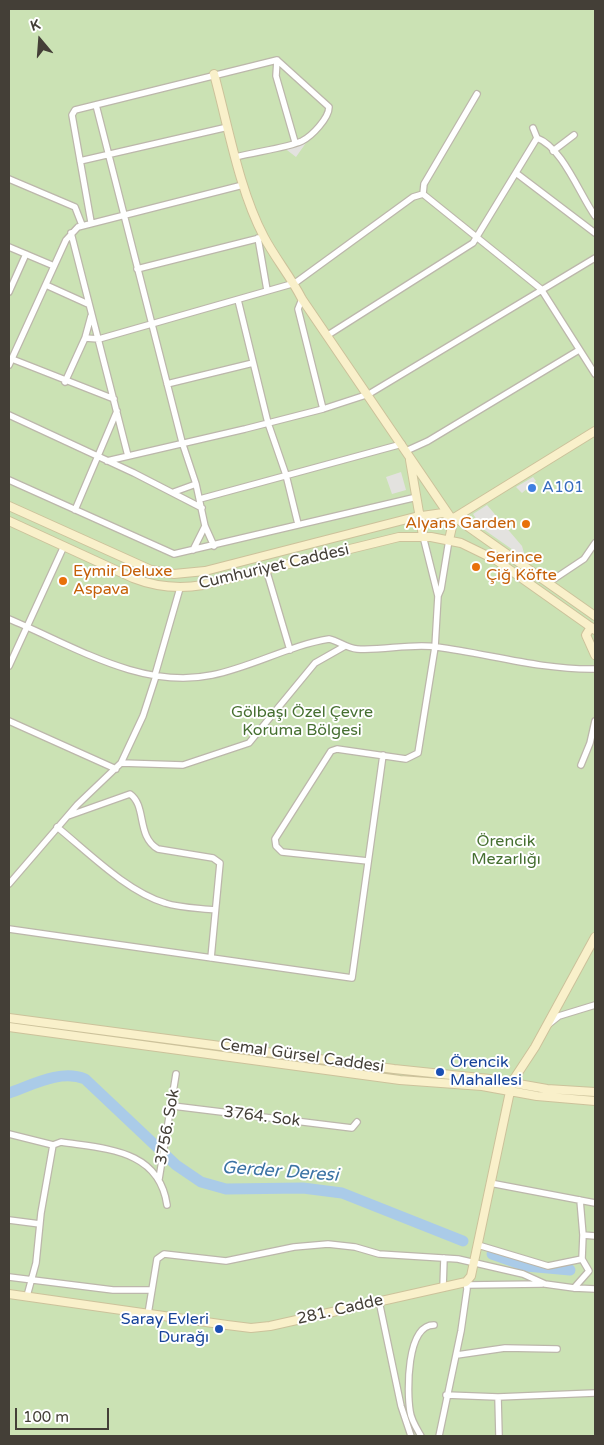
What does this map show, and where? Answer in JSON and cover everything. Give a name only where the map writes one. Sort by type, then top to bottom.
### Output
[{"type":"street","points":[[91,222],[72,112],[96,104],[214,74],[277,60]]},
{"type":"street","points":[[277,60],[276,76],[295,142]]},
{"type":"street","points":[[236,157],[303,140],[324,119],[329,107],[277,60]]},
{"type":"street","points":[[214,74],[243,185],[261,238],[267,290]]},
{"type":"street","points":[[424,194],[424,184],[477,94]]},
{"type":"street","points":[[96,104],[182,442],[196,484],[205,526],[214,546]]},
{"type":"street","points":[[80,161],[228,128]]},
{"type":"street","points":[[533,128],[537,138],[553,151],[566,168],[595,216]]},
{"type":"street","points":[[553,151],[574,135]]},
{"type":"street","points":[[328,336],[473,243],[537,138]]},
{"type":"street","points":[[516,173],[595,233]]},
{"type":"street","points":[[9,179],[75,207],[82,225]]},
{"type":"street","points":[[9,366],[71,233],[82,225],[91,222],[243,185]]},
{"type":"street","points":[[424,194],[541,289],[595,374]]},
{"type":"street","points":[[85,338],[99,339],[153,322],[295,283],[412,197],[424,194]]},
{"type":"street","points":[[71,233],[128,456]]},
{"type":"street","points":[[137,269],[261,238]]},
{"type":"street","points":[[261,238],[295,283],[302,299],[452,516],[595,616]]},
{"type":"street","points":[[9,247],[54,266]]},
{"type":"street","points":[[9,292],[26,254]]},
{"type":"street","points":[[108,461],[323,409],[369,394],[595,258]]},
{"type":"street","points":[[46,285],[88,304]]},
{"type":"street","points":[[302,299],[298,306],[299,317],[323,409]]},
{"type":"street","points":[[238,300],[268,423],[286,475],[298,524]]},
{"type":"street","points":[[65,382],[85,338],[91,316]]},
{"type":"street","points":[[200,499],[286,475],[406,451],[436,436],[579,350]]},
{"type":"street","points":[[12,359],[65,382],[114,399]]},
{"type":"street","points":[[167,384],[254,363]]},
{"type":"street","points":[[76,510],[117,411]]},
{"type":"street","points":[[9,415],[174,492],[202,508]]},
{"type":"street","points":[[452,516],[595,431]]},
{"type":"street","points":[[368,861],[282,852],[276,846],[275,839],[331,751],[337,748],[406,759],[418,753],[421,744],[435,647],[438,596],[423,536],[417,497],[406,451]]},
{"type":"street","points":[[9,480],[167,552],[179,554],[417,497]]},
{"type":"street","points":[[174,492],[196,484]]},
{"type":"street","name":"Cumhuriyet Caddesi","points":[[9,506],[151,570],[174,574],[205,571],[420,516],[438,513],[452,516]]},
{"type":"street","points":[[438,596],[442,588],[452,516]]},
{"type":"street","name":"Cumhuriyet Caddesi","points":[[9,521],[144,582],[180,588],[203,586],[398,537],[423,536],[449,540],[461,543],[496,560],[593,629]]},
{"type":"street","points":[[193,550],[205,526]]},
{"type":"street","points":[[548,583],[584,559],[595,544]]},
{"type":"street","points":[[9,666],[64,546]]},
{"type":"street","points":[[266,569],[290,650]]},
{"type":"street","points":[[9,884],[57,827],[121,763],[143,716],[180,588]]},
{"type":"street","points":[[580,619],[586,610]]},
{"type":"street","points":[[9,619],[93,656],[156,676],[190,678],[213,675],[329,639],[358,649],[435,647],[542,664],[595,669]]},
{"type":"street","points":[[593,629],[586,635],[595,655]]},
{"type":"street","points":[[121,763],[183,765],[249,743],[315,663],[345,646]]},
{"type":"street","points":[[9,721],[116,769]]},
{"type":"street","points":[[581,764],[590,743],[595,721]]},
{"type":"street","points":[[9,928],[352,978],[383,755]]},
{"type":"street","points":[[68,816],[126,794],[133,795],[146,837],[151,845],[158,850],[213,858],[220,863],[210,958]]},
{"type":"street","points":[[57,827],[124,880],[148,896],[171,905],[215,910]]},
{"type":"street","points":[[9,872],[13,878]]},
{"type":"street","points":[[439,1436],[446,1395],[457,1355],[466,1284],[471,1276],[474,1264],[512,1082],[548,1024],[595,938]]},
{"type":"street","points":[[548,1024],[559,1016],[595,1005]]},
{"type":"street","name":"Cemal Gürsel Caddesi","points":[[9,1018],[512,1082],[547,1089],[595,1092]]},
{"type":"street","name":"Cemal Gürsel Caddesi","points":[[9,1027],[400,1080],[482,1086],[595,1101]]},
{"type":"street","name":"3756. Sok","points":[[159,1179],[173,1106],[176,1074]]},
{"type":"street","name":"3764. Sok","points":[[173,1106],[352,1128],[357,1122]]},
{"type":"street","points":[[9,1134],[53,1145],[61,1142],[125,1153],[146,1166],[159,1179],[165,1192],[167,1205]]},
{"type":"street","points":[[27,1296],[36,1263],[40,1224],[53,1145]]},
{"type":"street","points":[[490,1183],[595,1203]]},
{"type":"street","points":[[574,1288],[592,1272],[582,1260],[583,1235],[580,1200]]},
{"type":"street","points":[[9,1220],[40,1224]]},
{"type":"street","points":[[583,1235],[595,1236]]},
{"type":"street","points":[[148,1314],[157,1259],[164,1254],[226,1261],[315,1244],[355,1248],[379,1254],[458,1259],[523,1274],[544,1284]]},
{"type":"street","points":[[478,1245],[548,1266],[582,1260]]},
{"type":"street","points":[[443,1288],[444,1258]]},
{"type":"street","points":[[9,1277],[120,1290],[152,1290]]},
{"type":"street","points":[[466,1284],[544,1284],[595,1289]]},
{"type":"street","name":"281. Cadde","points":[[9,1294],[227,1325],[262,1327],[466,1284]]},
{"type":"street","points":[[380,1301],[401,1406],[411,1436]]},
{"type":"street","points":[[421,1436],[410,1412],[411,1361],[417,1335],[427,1326],[434,1325]]},
{"type":"street","points":[[457,1355],[505,1348],[557,1349]]},
{"type":"street","points":[[446,1395],[498,1397],[595,1394]]},
{"type":"street","points":[[498,1397],[499,1436]]},
{"type":"green space","name":"Gölbaşı Özel Çevre Koruma Bölgesi","points":[[9,9],[595,9],[595,1436],[9,1436]]},
{"type":"shaded area","points":[[308,140],[296,157],[283,147]]},
{"type":"shaded area","points":[[401,472],[406,490],[392,494],[386,477]]},
{"type":"shaded area","points":[[533,477],[536,481],[522,493],[516,487]]},
{"type":"shaded area","points":[[487,505],[522,546],[523,557],[476,524],[477,520],[473,514]]},
{"type":"waterway","name":"Gerder Deresi","points":[[9,1093],[47,1079],[76,1076],[85,1079],[176,1165],[201,1182],[226,1189],[303,1188],[342,1193],[463,1241]]},
{"type":"waterway","name":"Gerder Deresi","points":[[492,1254],[526,1266],[570,1270]]},
{"type":"place","name":"A101","points":[[532,488]]},
{"type":"place","name":"Alyans Garden","points":[[526,524]]},
{"type":"place","name":"Serince Çiğ Köfte","points":[[476,567]]},
{"type":"place","name":"Eymir Deluxe Aspava","points":[[63,581]]},
{"type":"place","name":"Örencik Mahallesi","points":[[440,1072]]},
{"type":"place","name":"Saray Evleri Durağı","points":[[219,1329]]},
{"type":"park label","name":"Örencik Mezarlığı","points":[[506,851]]}]
